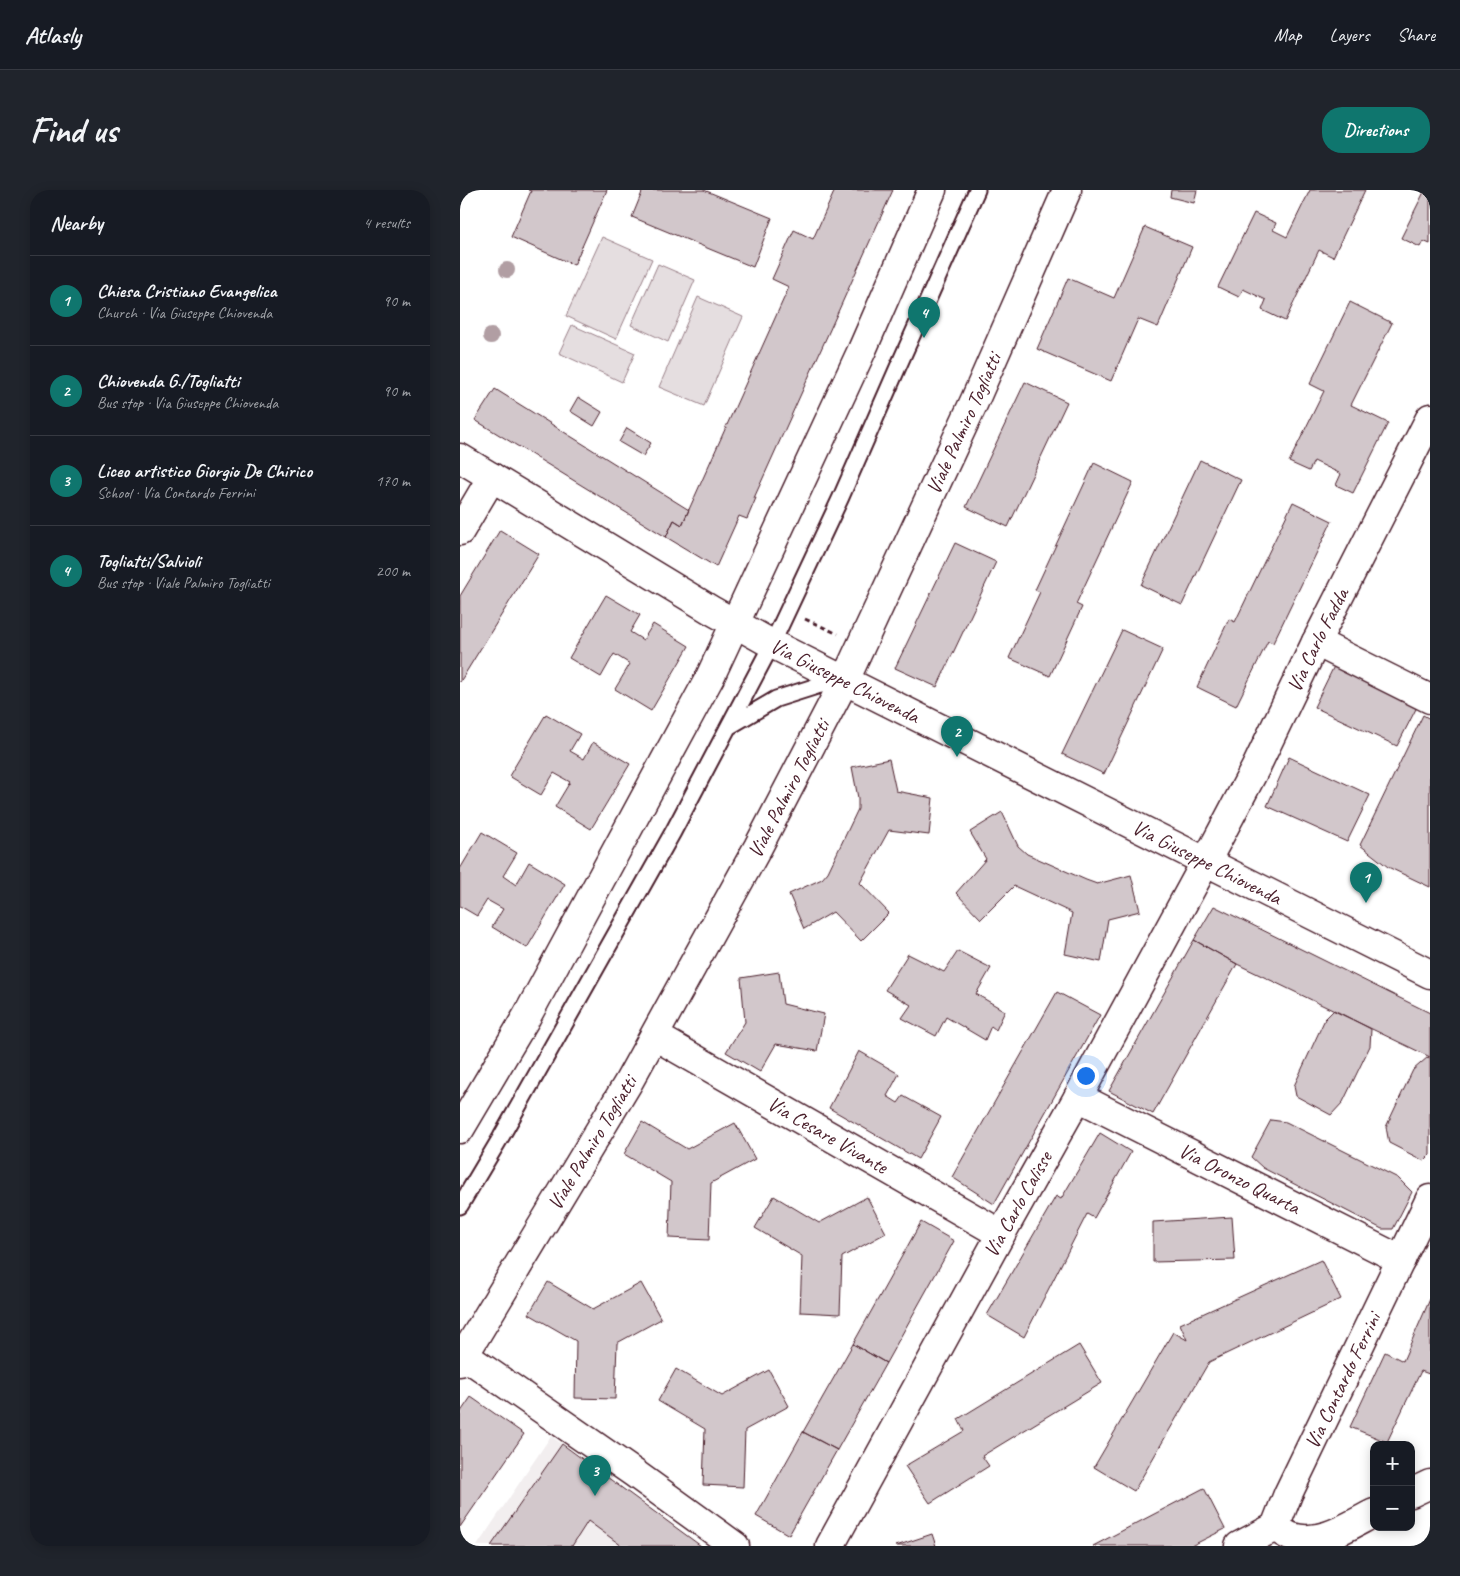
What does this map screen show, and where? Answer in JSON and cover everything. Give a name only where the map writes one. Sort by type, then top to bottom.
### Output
[{"type":"street","points":[[460,1129],[527,1016],[593,897],[710,677],[858,359],[932,190]]},
{"type":"street","name":"Viale Palmiro Togliatti","points":[[462,1359],[623,1091],[758,847],[845,680],[974,402],[1067,190]]},
{"type":"street","name":"Via Carlo Fadda","points":[[1206,862],[1256,767],[1316,642],[1430,418]]},
{"type":"street","name":"Via Giuseppe Chiovenda","points":[[460,458],[735,624],[772,644],[1430,974]]},
{"type":"street","points":[[460,531],[492,477]]},
{"type":"street","points":[[1316,642],[1430,699]]},
{"type":"street","name":"Via Carlo Calisse","points":[[830,1546],[1206,862]]},
{"type":"street","name":"Via Cesare Vivante","points":[[654,1036],[1001,1234]]},
{"type":"street","name":"Via Oronzo Quarta","points":[[1078,1097],[1401,1260]]},
{"type":"street","name":"Via Contardo Ferrini","points":[[1280,1536],[1288,1494],[1430,1199]]},
{"type":"street","points":[[462,1359],[634,1473],[735,1546]]},
{"type":"street","points":[[1415,1492],[1430,1484]]},
{"type":"street","points":[[1239,1546],[1280,1536],[1307,1540],[1320,1539],[1332,1535],[1370,1515]]},
{"type":"lane","points":[[460,1206],[501,1138],[674,832],[772,644],[841,497],[977,190]]},
{"type":"lane","points":[[729,727],[776,699],[817,686],[845,680]]},
{"type":"path","points":[[798,615],[839,635]]},
{"type":"shaded area","points":[[602,237],[652,259],[616,339],[566,316]]},
{"type":"shaded area","points":[[658,264],[695,280],[668,342],[631,325]]},
{"type":"shaded area","points":[[698,297],[743,317],[704,406],[659,387]]},
{"type":"shaded area","points":[[572,325],[635,353],[622,382],[559,353]]},
{"type":"shaded area","points":[[551,1436],[701,1546],[477,1546]]},
{"type":"building","points":[[528,190],[607,190],[574,265],[511,237],[531,191]]},
{"type":"building","points":[[643,190],[704,190],[772,218],[753,267],[632,217]]},
{"type":"building","points":[[835,190],[893,190],[754,498],[756,498],[747,519],[739,516],[716,567],[666,537],[674,520],[682,525],[789,287],[772,279],[794,230],[813,239]]},
{"type":"building","points":[[1171,190],[1197,190],[1194,203],[1170,197]]},
{"type":"building","points":[[1310,190],[1365,190],[1333,257],[1319,250],[1285,321],[1262,310],[1266,300],[1243,289],[1239,297],[1218,287],[1254,213],[1276,223],[1273,230],[1287,237]]},
{"type":"building","points":[[1425,190],[1430,190],[1430,244],[1423,241],[1420,247],[1401,238]]},
{"type":"building","points":[[1145,227],[1192,247],[1158,327],[1138,319],[1111,381],[1037,349],[1068,278],[1114,298]]},
{"type":"building","points":[[1350,302],[1392,323],[1351,405],[1388,423],[1353,493],[1336,485],[1341,474],[1314,461],[1309,471],[1289,462],[1324,391],[1310,384]]},
{"type":"building","points":[[1025,382],[1067,402],[1008,527],[966,507]]},
{"type":"building","points":[[495,389],[689,510],[682,525],[674,520],[666,537],[475,420]]},
{"type":"building","points":[[578,397],[602,412],[594,426],[570,411]]},
{"type":"building","points":[[627,428],[651,443],[643,456],[619,442]]},
{"type":"building","points":[[1200,460],[1241,480],[1182,605],[1141,585]]},
{"type":"building","points":[[1094,463],[1133,482],[1076,604],[1082,607],[1050,676],[1009,658],[1040,592],[1035,590]]},
{"type":"building","points":[[1293,502],[1332,521],[1273,643],[1268,641],[1236,706],[1197,687],[1229,619],[1235,622]]},
{"type":"building","points":[[500,530],[539,554],[460,682],[460,596]]},
{"type":"building","points":[[955,543],[996,562],[937,687],[895,668]]},
{"type":"building","points":[[606,595],[640,615],[630,632],[643,640],[653,624],[689,646],[651,711],[615,689],[630,664],[614,654],[601,677],[569,658]]},
{"type":"building","points":[[1122,630],[1163,649],[1104,774],[1062,754]]},
{"type":"building","points":[[1337,660],[1419,703],[1397,746],[1314,707]]},
{"type":"building","points":[[546,714],[580,734],[570,751],[584,759],[593,742],[630,764],[591,829],[555,807],[570,782],[554,773],[541,795],[509,776]]},
{"type":"building","points":[[1423,715],[1430,719],[1430,887],[1388,867],[1360,845]]},
{"type":"building","points":[[1289,757],[1370,795],[1347,842],[1267,806]]},
{"type":"building","points":[[889,759],[896,791],[933,798],[929,835],[889,830],[860,883],[889,913],[861,941],[833,912],[804,929],[789,894],[822,879],[828,872],[858,809],[858,798],[852,767]]},
{"type":"building","points":[[1002,812],[1018,846],[1027,854],[1097,884],[1131,875],[1140,911],[1108,919],[1101,962],[1065,954],[1072,913],[1014,886],[981,919],[956,893],[986,859],[970,832]]},
{"type":"building","points":[[482,832],[517,853],[503,876],[516,885],[529,862],[565,884],[527,948],[492,927],[503,909],[487,900],[477,916],[460,906],[460,869]]},
{"type":"building","points":[[1214,906],[1430,1013],[1430,1057],[1237,964],[1194,940]]},
{"type":"building","points":[[1194,940],[1237,964],[1153,1114],[1109,1091]]},
{"type":"building","points":[[958,951],[991,968],[976,994],[1005,1011],[996,1030],[991,1026],[985,1040],[946,1017],[936,1036],[902,1018],[911,1005],[885,990],[908,954],[944,972]]},
{"type":"building","points":[[779,972],[783,1004],[824,1014],[817,1051],[776,1044],[760,1072],[726,1052],[745,1022],[741,978]]},
{"type":"building","points":[[1057,992],[1100,1015],[994,1204],[952,1177]]},
{"type":"building","points":[[1334,1010],[1371,1029],[1370,1046],[1343,1102],[1331,1115],[1296,1096],[1294,1086],[1325,1019]]},
{"type":"building","points":[[859,1051],[899,1074],[887,1096],[898,1103],[903,1096],[941,1117],[918,1159],[829,1108]]},
{"type":"building","points":[[1428,1057],[1430,1058],[1430,1155],[1424,1161],[1389,1143],[1386,1127],[1413,1070]]},
{"type":"building","points":[[1271,1120],[1286,1122],[1398,1178],[1412,1192],[1393,1229],[1382,1229],[1263,1168],[1251,1157]]},
{"type":"building","points":[[642,1122],[687,1149],[735,1123],[755,1159],[711,1183],[709,1240],[669,1238],[671,1182],[624,1154]]},
{"type":"building","points":[[1100,1133],[1131,1152],[1094,1218],[1087,1214],[1024,1337],[987,1315],[1056,1196],[1061,1199]]},
{"type":"building","points":[[774,1196],[819,1223],[867,1197],[886,1233],[842,1257],[840,1314],[800,1312],[802,1256],[755,1228]]},
{"type":"building","points":[[1232,1217],[1235,1260],[1153,1262],[1153,1222]]},
{"type":"building","points":[[921,1222],[954,1241],[886,1363],[853,1344]]},
{"type":"building","points":[[1321,1260],[1341,1299],[1209,1362],[1134,1491],[1094,1467],[1173,1332],[1187,1340],[1180,1324]]},
{"type":"building","points":[[548,1282],[593,1309],[641,1283],[661,1319],[617,1343],[615,1399],[575,1398],[576,1341],[529,1314]]},
{"type":"building","points":[[1430,1299],[1429,1374],[1421,1371],[1387,1441],[1350,1427],[1385,1352],[1403,1361]]},
{"type":"building","points":[[853,1344],[886,1363],[837,1450],[803,1432]]},
{"type":"building","points":[[1079,1345],[1102,1383],[982,1456],[989,1466],[930,1503],[905,1466],[964,1431],[958,1419]]},
{"type":"building","points":[[676,1369],[722,1396],[769,1370],[789,1406],[745,1430],[743,1487],[703,1485],[705,1429],[658,1401]]},
{"type":"building","points":[[471,1397],[524,1434],[460,1527],[460,1413]]},
{"type":"building","points":[[803,1432],[837,1450],[789,1535],[756,1516]]},
{"type":"building","points":[[562,1444],[701,1546],[622,1546],[588,1521],[572,1546],[491,1546]]},
{"type":"building","points":[[1204,1488],[1225,1529],[1191,1546],[1093,1546]]},
{"type":"building","points":[[932,1534],[936,1546],[896,1546]]},
{"type":"place","name":"Togliatti/Salvioli","points":[[924,338]]},
{"type":"place","name":"Chiovenda G./Togliatti","points":[[957,757]]},
{"type":"place","name":"Chiesa Cristiano Evangelica","points":[[1366,903]]},
{"type":"place","name":"Liceo artistico Giorgio De Chirico","points":[[595,1496]]}]
